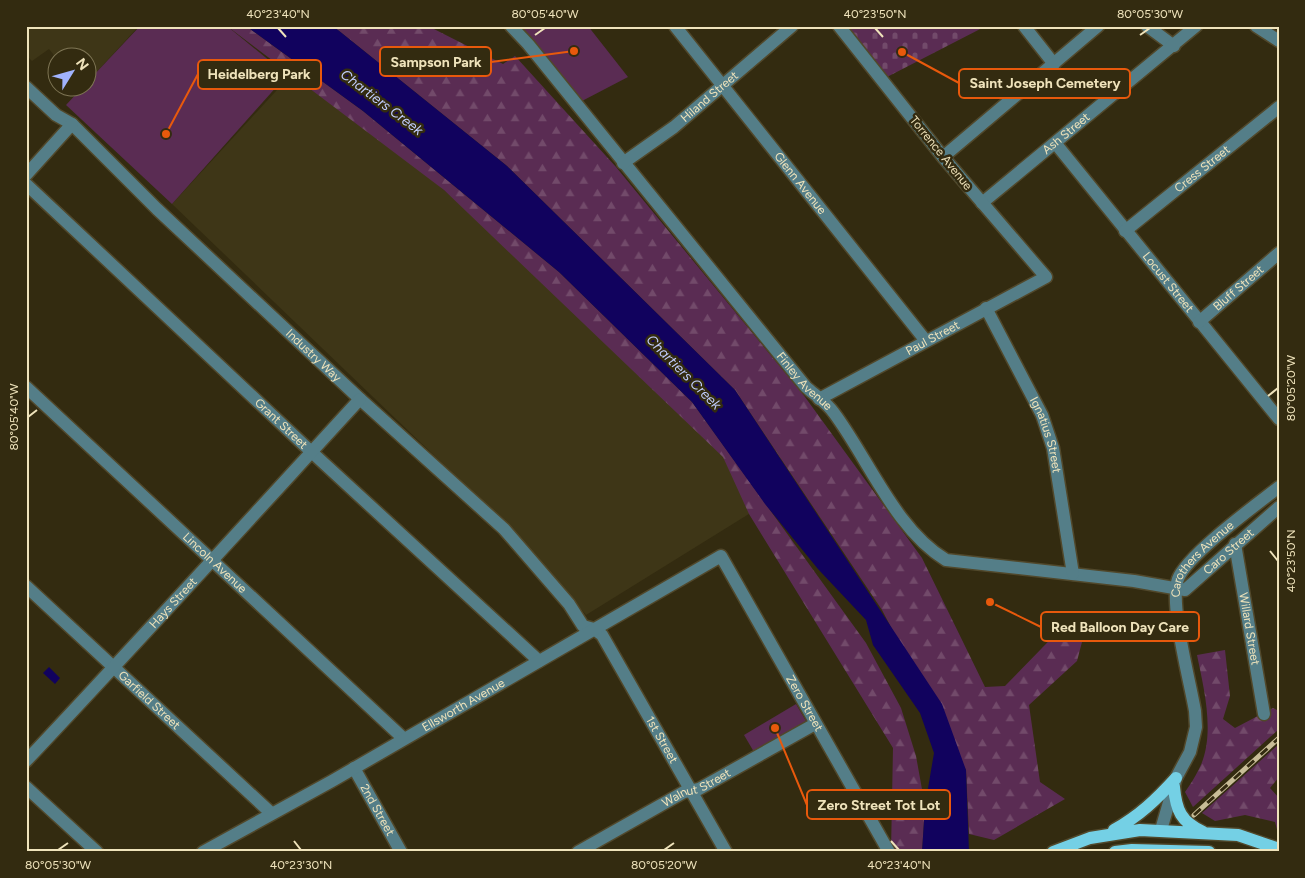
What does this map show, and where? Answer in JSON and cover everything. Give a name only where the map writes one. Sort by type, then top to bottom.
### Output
[{"type":"main road","points":[[1053,852],[1107,834],[1130,821],[1151,806],[1175,782]]},
{"type":"main road","points":[[1175,782],[1177,808],[1181,818],[1192,827],[1208,834]]},
{"type":"main road","points":[[1107,834],[1161,830],[1208,834],[1238,834],[1279,849]]},
{"type":"main road","points":[[1157,851],[1161,830]]},
{"type":"main road","points":[[1115,852],[1209,852]]},
{"type":"street","name":"Finley Avenue","points":[[512,26],[806,387],[833,412],[909,528],[932,552],[946,560],[1073,574],[1176,589]]},
{"type":"street","name":"Glenn Avenue","points":[[675,26],[926,342]]},
{"type":"street","name":"Hiland Street","points":[[623,163],[674,127],[722,84],[771,46],[792,26]]},
{"type":"street","name":"Torrence Avenue","points":[[839,26],[943,157],[1046,276]]},
{"type":"street","points":[[1024,26],[1054,64]]},
{"type":"street","points":[[943,157],[1098,26]]},
{"type":"street","points":[[1147,26],[1174,46]]},
{"type":"street","name":"Ash Street","points":[[982,203],[1056,144],[1196,26]]},
{"type":"street","points":[[1256,26],[1279,41]]},
{"type":"street","name":"Industry Way","points":[[26,87],[56,115],[72,124],[157,209],[360,399],[504,530],[568,604],[583,626],[594,629]]},
{"type":"street","name":"Cress Street","points":[[1125,231],[1279,107]]},
{"type":"street","points":[[26,175],[72,124]]},
{"type":"street","name":"Locust Street","points":[[1056,144],[1279,419]]},
{"type":"street","name":"Grant Street","points":[[26,184],[312,452],[539,661]]},
{"type":"street","name":"Bluff Street","points":[[1199,322],[1279,253]]},
{"type":"street","name":"Paul Street","points":[[819,398],[1046,276]]},
{"type":"street","name":"Ignatius Street","points":[[986,308],[1042,415],[1053,448],[1073,574]]},
{"type":"street","name":"Lincoln Avenue","points":[[26,387],[403,738]]},
{"type":"street","name":"Hays Street","points":[[26,761],[113,666],[166,613],[212,559],[360,399]]},
{"type":"street","name":"Carothers Avenue","points":[[1161,830],[1168,799],[1190,752],[1196,727],[1195,711],[1176,607],[1178,578],[1184,569],[1220,533],[1279,487]]},
{"type":"street","name":"Caro Street","points":[[1176,589],[1185,590],[1190,587],[1235,544],[1279,507]]},
{"type":"street","name":"Willard Street","points":[[1235,544],[1264,714]]},
{"type":"street","name":"Ellsworth Avenue","points":[[203,852],[354,768],[721,556]]},
{"type":"street","name":"Zero Street","points":[[721,556],[889,852]]},
{"type":"street","name":"Garfield Street","points":[[26,586],[271,813]]},
{"type":"street","name":"1st Street","points":[[594,629],[603,637],[726,852]]},
{"type":"street","name":"Walnut Street","points":[[578,852],[684,792],[699,789],[815,724]]},
{"type":"street","name":"2nd Street","points":[[354,768],[401,852]]},
{"type":"street","points":[[26,787],[97,852]]},
{"type":"shaded area","points":[[26,26],[139,26],[98,70],[98,48],[48,48],[32,61],[26,55]]},
{"type":"shaded area","points":[[299,66],[692,402],[765,504],[586,615],[520,538],[172,204]]},
{"type":"green space","points":[[140,26],[227,26],[287,75],[172,204],[66,105],[72,98],[98,98],[98,71]]},
{"type":"green space","points":[[227,26],[246,26],[363,111],[559,272],[692,402],[866,643],[901,708],[916,756],[925,806],[922,852],[891,852],[893,748],[749,514],[723,457],[444,190]]},
{"type":"green space","points":[[333,26],[428,26],[503,64],[515,56],[616,167],[805,397],[922,558],[985,687],[1005,686],[1076,613],[1087,623],[1077,661],[1029,705],[1040,782],[1065,799],[994,840],[969,834],[966,770],[882,610],[735,390],[507,166]]},
{"type":"green space","points":[[518,26],[588,26],[628,77],[582,101]]},
{"type":"green space","points":[[847,26],[986,26],[887,77]]},
{"type":"green space","points":[[1225,650],[1230,696],[1223,719],[1235,728],[1273,708],[1279,711],[1279,729],[1193,807],[1185,792],[1204,756],[1208,727],[1205,697],[1197,655]]},
{"type":"green space","points":[[796,704],[806,721],[754,752],[744,735]]},
{"type":"green space","points":[[1279,744],[1279,777],[1270,788],[1279,798],[1279,837],[1275,822],[1245,815],[1215,821],[1202,813]]},
{"type":"water","name":"Chartiers Creek","points":[[246,26],[333,26],[507,166],[735,390],[942,704],[966,770],[969,852],[922,852],[925,806],[934,753],[920,713],[873,645],[866,620],[818,569],[765,504],[692,402],[559,272],[363,111]]},
{"type":"water","points":[[49,667],[60,678],[55,684],[43,673]]},
{"type":"railway","points":[[1194,815],[1279,738]]},
{"type":"place","name":"Sampson Park","points":[[574,51]]},
{"type":"place","name":"Saint Joseph Cemetery","points":[[902,52]]},
{"type":"place","name":"Heidelberg Park","points":[[166,134]]},
{"type":"place","name":"Red Balloon Day Care","points":[[990,602]]},
{"type":"place","name":"Zero Street Tot Lot","points":[[775,728]]}]
